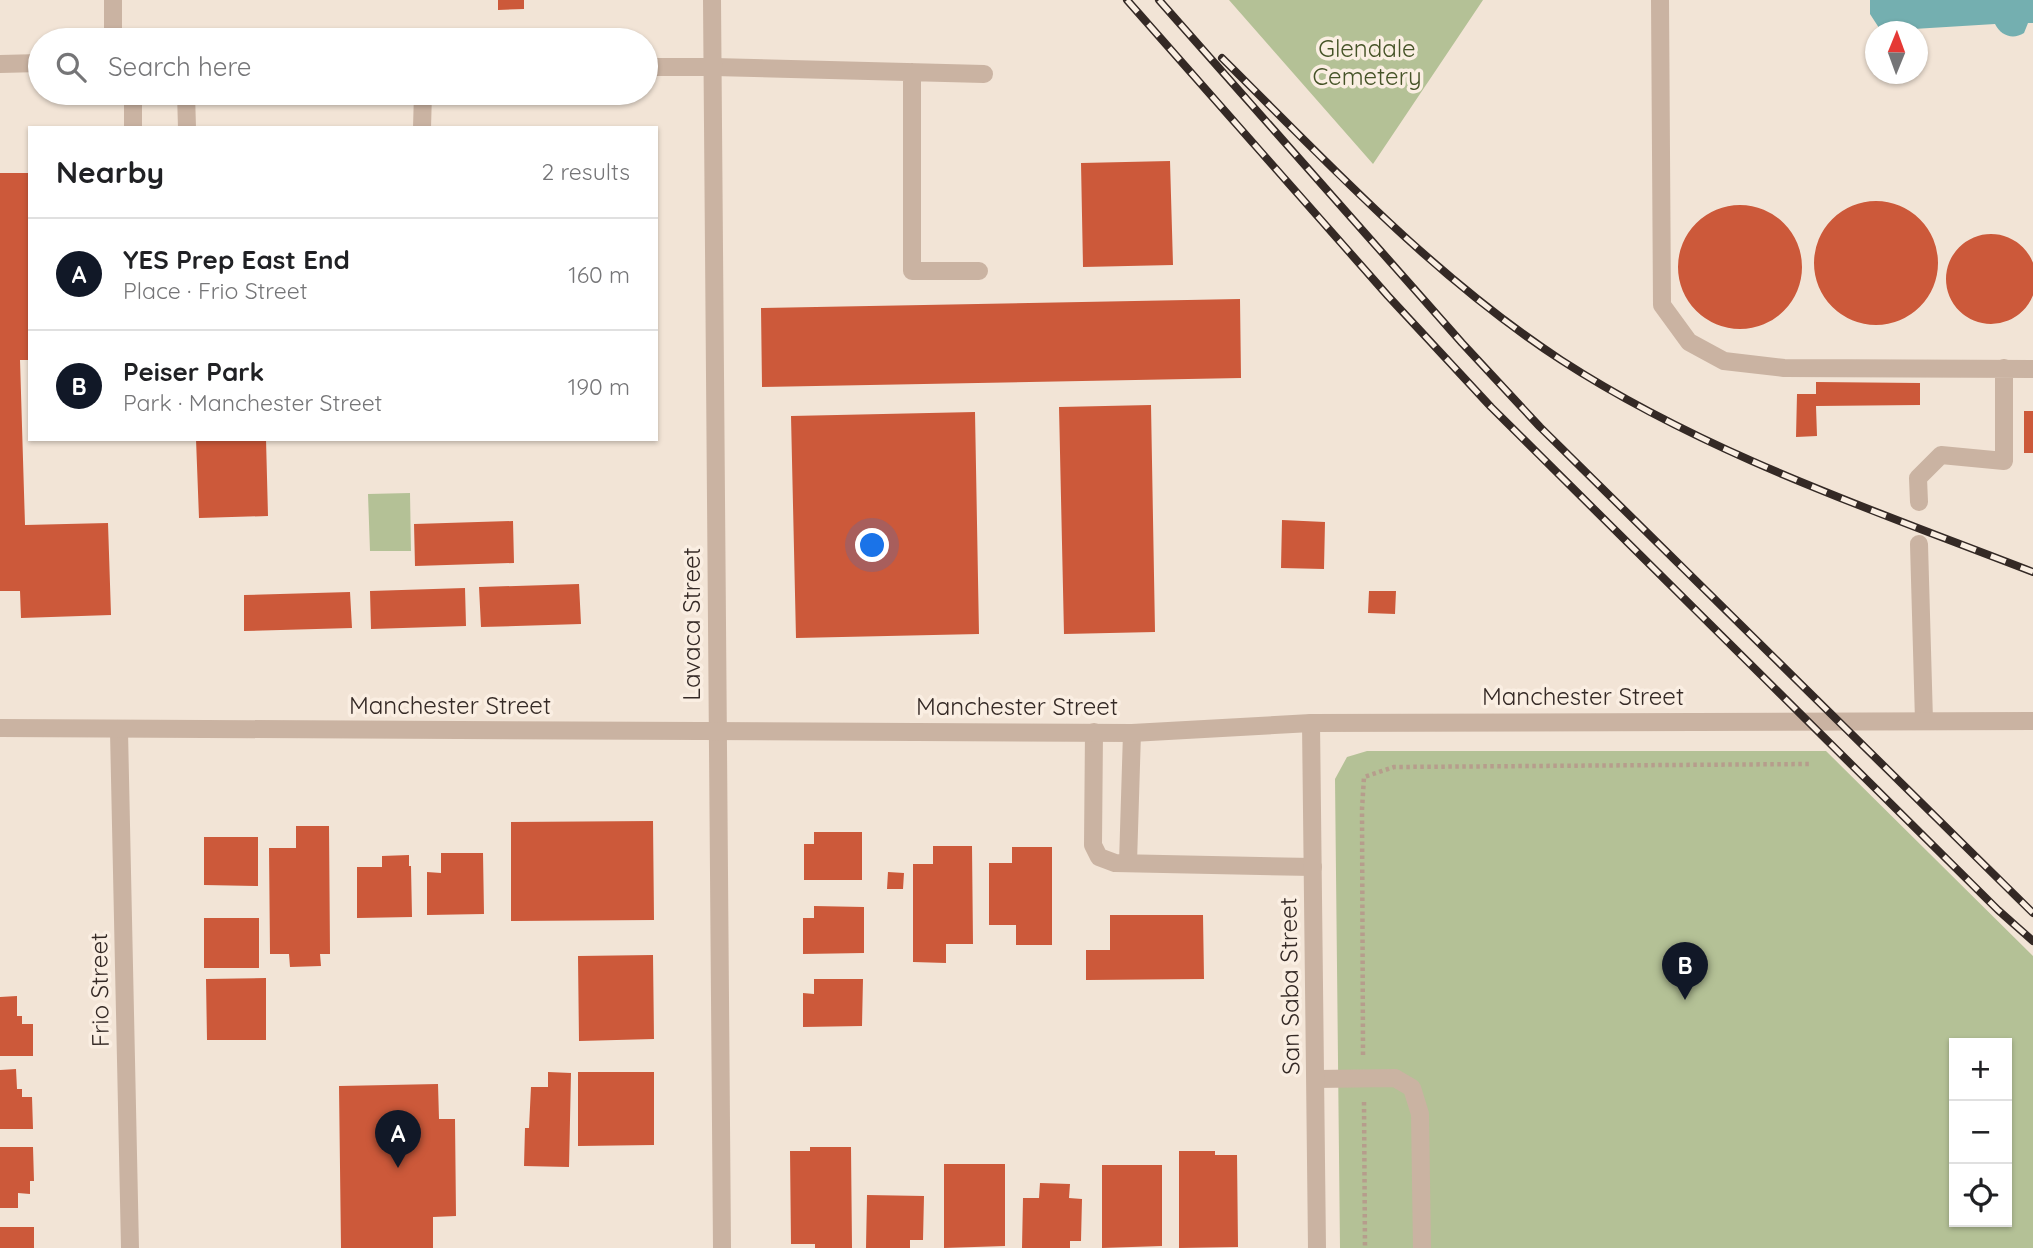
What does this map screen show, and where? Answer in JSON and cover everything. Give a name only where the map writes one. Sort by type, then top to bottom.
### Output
[{"type":"street","points":[[113,0],[113,28]]},
{"type":"street","name":"Lavaca Street","points":[[712,0],[722,1248]]},
{"type":"street","points":[[1660,0],[1662,305],[1689,342],[1724,361],[1784,368],[2033,369]]},
{"type":"street","points":[[0,64],[28,63]]},
{"type":"street","points":[[658,67],[984,74]]},
{"type":"street","points":[[912,72],[912,271],[979,271]]},
{"type":"street","points":[[133,105],[134,126]]},
{"type":"street","points":[[186,105],[187,126]]},
{"type":"street","points":[[422,126],[423,105]]},
{"type":"street","points":[[1919,502],[1918,478],[1941,455],[2004,461],[2004,368]]},
{"type":"street","points":[[1919,544],[1924,720]]},
{"type":"street","name":"Manchester Street","points":[[0,729],[1132,733],[1311,723],[2033,721]]},
{"type":"street","name":"San Saba Street","points":[[1311,723],[1318,1248]]},
{"type":"street","name":"Frio Street","points":[[119,731],[130,1248]]},
{"type":"street","points":[[1094,732],[1093,845],[1099,857],[1115,863],[1313,867]]},
{"type":"street","points":[[1128,863],[1132,733]]},
{"type":"street","points":[[1315,1079],[1395,1078],[1412,1088],[1420,1114],[1422,1248]]},
{"type":"path","points":[[1365,1248],[1364,777],[1394,767],[1809,764]]},
{"type":"green space","name":"Glendale Cemetery","points":[[1229,0],[1483,0],[1373,164]]},
{"type":"green space","points":[[410,493],[411,551],[370,551],[368,494]]},
{"type":"green space","points":[[1367,751],[1826,751],[2033,956],[2033,1248],[1340,1248],[1335,779],[1347,757]]},
{"type":"water","points":[[1870,0],[2033,0],[2033,23],[2028,23],[2024,33],[2016,36],[2004,34],[1995,24],[1928,28],[1928,21],[1875,21],[1870,14]]},
{"type":"building","points":[[498,0],[524,0],[524,9],[498,10]]},
{"type":"building","points":[[1170,161],[1173,265],[1083,267],[1081,163]]},
{"type":"building","points":[[0,173],[28,173],[28,360],[20,360],[25,525],[108,523],[111,615],[21,618],[20,591],[0,591]]},
{"type":"building","points":[[1876,201],[1900,205],[1920,219],[1934,239],[1938,263],[1934,287],[1920,307],[1900,321],[1876,325],[1852,321],[1832,307],[1818,287],[1814,263],[1818,239],[1832,219],[1852,205]]},
{"type":"building","points":[[1740,205],[1764,209],[1784,223],[1798,243],[1802,267],[1798,291],[1784,311],[1764,325],[1740,329],[1716,325],[1696,311],[1682,291],[1678,267],[1682,243],[1696,223],[1716,209]]},
{"type":"building","points":[[1982,235],[2000,235],[2016,242],[2023,247],[2032,262],[2034,291],[2028,304],[2016,316],[2000,323],[1982,323],[1966,316],[1954,304],[1947,288],[1947,270],[1954,254],[1966,242]]},
{"type":"building","points":[[1240,299],[1241,378],[762,387],[761,308]]},
{"type":"building","points":[[1816,382],[1920,383],[1920,405],[1816,406],[1817,436],[1796,437],[1797,394],[1816,394]]},
{"type":"building","points":[[1151,405],[1155,632],[1064,634],[1059,407]]},
{"type":"building","points":[[2024,411],[2033,411],[2033,453],[2024,453]]},
{"type":"building","points":[[975,412],[979,634],[796,638],[791,416]]},
{"type":"building","points":[[196,441],[266,441],[268,516],[199,518]]},
{"type":"building","points":[[1282,520],[1325,522],[1324,569],[1281,568]]},
{"type":"building","points":[[513,521],[514,563],[415,566],[414,524]]},
{"type":"building","points":[[579,584],[581,624],[481,627],[479,587]]},
{"type":"building","points":[[465,588],[466,626],[371,629],[370,591]]},
{"type":"building","points":[[1369,591],[1396,591],[1395,614],[1368,613]]},
{"type":"building","points":[[350,592],[352,628],[244,631],[244,595]]},
{"type":"building","points":[[653,821],[654,920],[511,921],[511,822]]},
{"type":"building","points":[[296,826],[329,826],[330,954],[320,954],[321,966],[290,967],[289,954],[270,954],[269,848],[296,848]]},
{"type":"building","points":[[814,832],[862,832],[862,880],[804,880],[804,844],[814,844]]},
{"type":"building","points":[[204,837],[258,837],[258,886],[204,885]]},
{"type":"building","points":[[933,846],[972,846],[973,944],[946,944],[946,963],[913,962],[913,864],[933,864]]},
{"type":"building","points":[[1012,847],[1052,847],[1052,945],[1016,945],[1016,925],[989,925],[989,863],[1012,863]]},
{"type":"building","points":[[441,853],[483,853],[484,914],[427,915],[427,872],[441,873]]},
{"type":"building","points":[[409,855],[412,917],[357,918],[357,867],[382,867],[382,856]]},
{"type":"building","points":[[888,872],[904,873],[903,889],[887,889]]},
{"type":"building","points":[[814,906],[864,907],[864,953],[803,954],[803,918],[814,918]]},
{"type":"building","points":[[1110,915],[1203,915],[1204,979],[1086,980],[1086,950],[1110,950]]},
{"type":"building","points":[[204,918],[259,918],[259,968],[204,968]]},
{"type":"building","points":[[653,955],[654,1039],[579,1041],[578,956]]},
{"type":"building","points":[[266,978],[266,1040],[207,1040],[206,979]]},
{"type":"building","points":[[814,979],[863,979],[862,1026],[803,1027],[803,993],[814,994]]},
{"type":"building","points":[[17,996],[17,1016],[22,1016],[22,1024],[33,1024],[33,1056],[0,1056],[0,997]]},
{"type":"building","points":[[16,1069],[17,1089],[22,1089],[22,1097],[32,1097],[33,1129],[0,1129],[0,1070]]},
{"type":"building","points":[[548,1072],[571,1073],[569,1167],[524,1166],[525,1128],[529,1128],[531,1087],[548,1087]]},
{"type":"building","points":[[578,1072],[654,1072],[654,1145],[578,1146]]},
{"type":"building","points":[[438,1084],[439,1119],[455,1119],[456,1216],[433,1217],[433,1248],[341,1248],[339,1086]]},
{"type":"building","points":[[0,1147],[33,1147],[34,1181],[30,1181],[30,1194],[18,1193],[18,1208],[0,1208]]},
{"type":"building","points":[[810,1147],[851,1147],[852,1248],[815,1248],[815,1244],[791,1244],[790,1151],[810,1151]]},
{"type":"building","points":[[1179,1151],[1215,1151],[1215,1155],[1237,1155],[1238,1247],[1179,1248]]},
{"type":"building","points":[[944,1164],[1005,1164],[1005,1246],[944,1248]]},
{"type":"building","points":[[1102,1165],[1162,1165],[1162,1246],[1102,1248]]},
{"type":"building","points":[[1040,1183],[1070,1184],[1069,1198],[1082,1199],[1081,1241],[1070,1241],[1070,1248],[1022,1248],[1023,1198],[1039,1198]]},
{"type":"building","points":[[867,1195],[924,1196],[923,1240],[910,1240],[910,1248],[866,1248]]},
{"type":"building","points":[[0,1227],[34,1227],[34,1248],[0,1248]]},
{"type":"railway","points":[[1127,0],[1388,296],[1491,407],[1998,910],[2033,941]]},
{"type":"railway","points":[[1159,0],[1462,343],[1540,427],[2033,913]]},
{"type":"railway","points":[[1222,58],[1426,256],[1514,328],[1561,360],[1616,394],[1732,452],[1791,478],[2033,572]]},
{"type":"place","name":"Peiser Park","points":[[1685,1000]]},
{"type":"place","name":"YES Prep East End","points":[[398,1168]]}]
